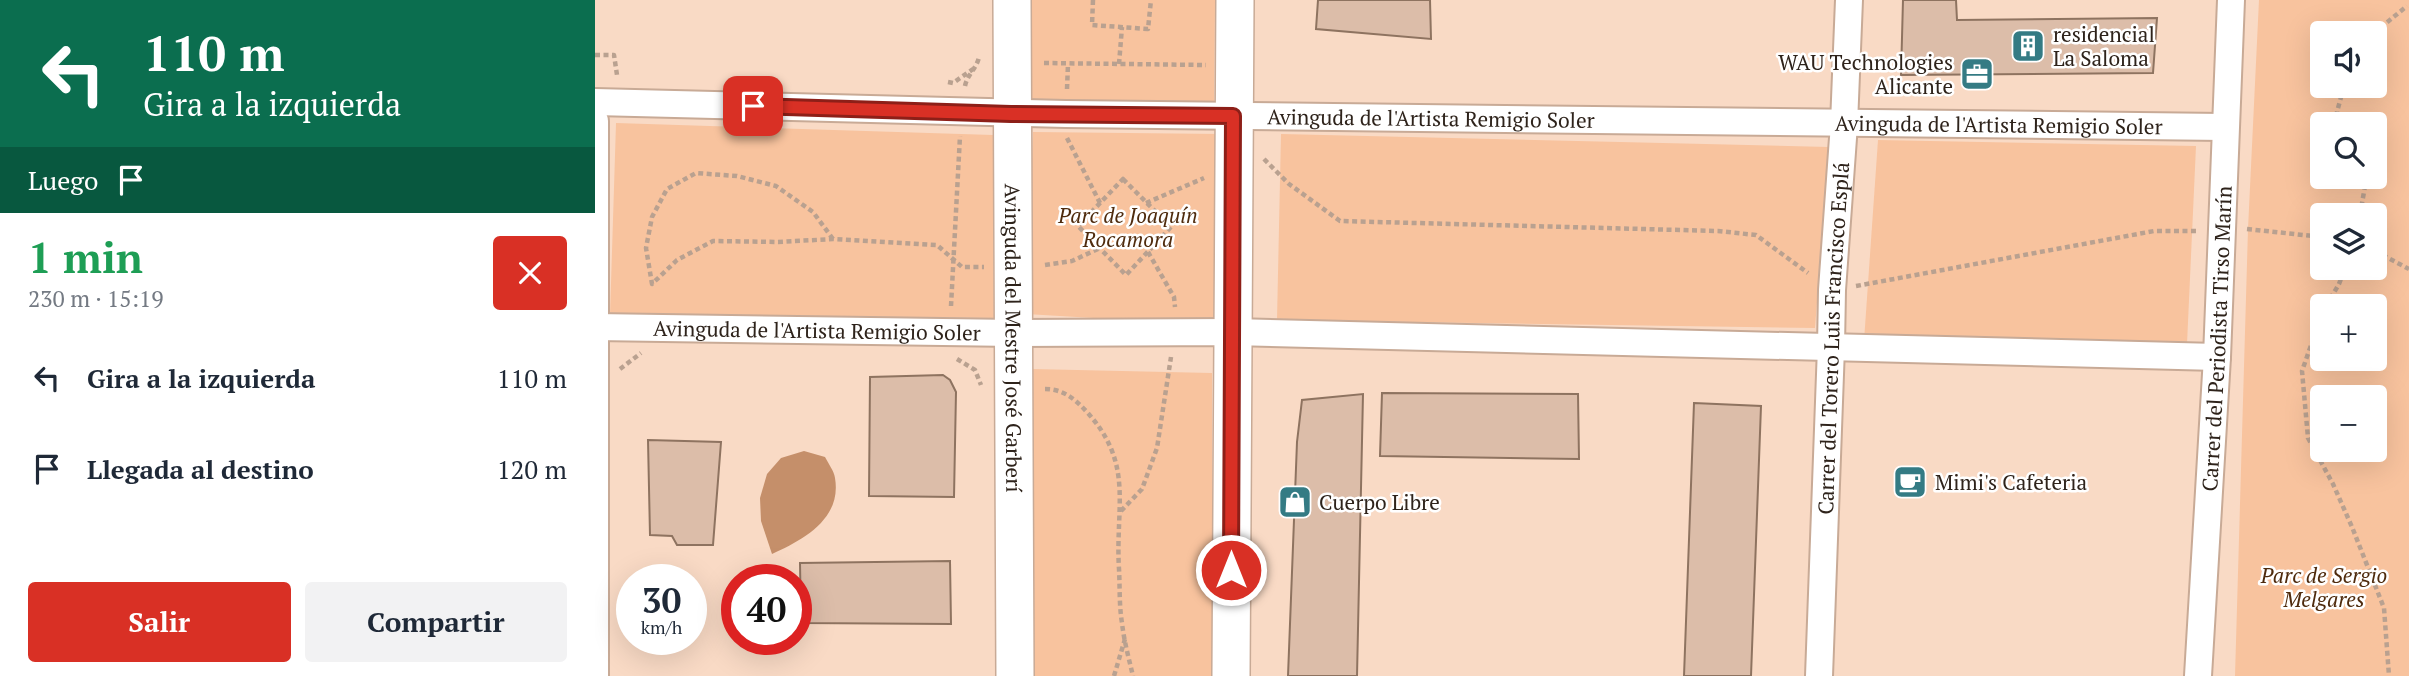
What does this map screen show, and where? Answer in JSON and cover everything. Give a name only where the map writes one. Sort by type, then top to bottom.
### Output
[{"type":"street","name":"Avinguda del Mestre José Garberí","points":[[1012,0],[989,63],[1011,114],[1015,333],[1015,676]]},
{"type":"street","points":[[1231,676],[1235,0]]},
{"type":"street","name":"Carrer del Torero Luis Francisco Esplá","points":[[1819,676],[1832,290],[1844,124],[1849,0]]},
{"type":"street","name":"Carrer del Periodista Tirso Marín","points":[[2198,676],[2217,358],[2231,0]]},
{"type":"street","name":"Avinguda de l'Artista Remigio Soler","points":[[595,102],[1011,114],[2224,127]]},
{"type":"street","points":[[595,121],[595,676]]},
{"type":"street","name":"Avinguda de l'Artista Remigio Soler","points":[[595,327],[1015,333],[1233,332],[2217,358]]},
{"type":"path","points":[[1093,0],[1092,24],[1148,29],[1151,0]]},
{"type":"path","points":[[2387,23],[2409,5]]},
{"type":"path","points":[[1119,64],[1122,27]]},
{"type":"path","points":[[595,55],[614,55],[615,75],[627,76]]},
{"type":"path","points":[[939,82],[953,83],[989,63],[1234,66]]},
{"type":"path","points":[[1146,203],[1233,166],[1262,157],[1289,184],[1340,221],[1719,231],[1756,235],[1832,290],[2154,231],[2248,229],[2310,236]]},
{"type":"path","points":[[833,239],[813,212],[776,186],[737,176],[696,173],[667,189],[652,217],[646,248],[652,284],[677,260],[713,241],[833,239],[937,245],[963,267],[1026,268],[1072,261],[1100,248]]},
{"type":"path","points":[[1123,179],[1146,203],[1171,227],[1126,275],[1078,226],[1123,179]]},
{"type":"path","points":[[1120,512],[1142,488],[1157,448],[1165,387],[1178,323],[1174,297],[1147,252]]},
{"type":"path","points":[[2387,257],[2409,269]]},
{"type":"path","points":[[2310,348],[2302,371],[2308,438],[2333,484],[2384,608],[2389,676]]},
{"type":"path","points":[[1015,388],[1053,389],[1074,398],[1097,423],[1117,458],[1121,496],[1117,544],[1122,623],[1133,676]]},
{"type":"path","points":[[1114,676],[1125,638]]},
{"type":"green space","points":[[1028,0],[1215,0],[1214,105],[1028,101]]},
{"type":"green space","name":"Parc de Sergio Melgares","points":[[2259,0],[2409,0],[2409,676],[2235,676],[2248,229]]},
{"type":"green space","points":[[616,123],[993,135],[994,318],[610,315]]},
{"type":"green space","name":"Parc de Joaquín Rocamora","points":[[1033,132],[1222,134],[1220,322],[1178,323],[1026,314]]},
{"type":"green space","points":[[1281,134],[1829,147],[1815,328],[1277,320]]},
{"type":"green space","points":[[1878,140],[2196,146],[2187,344],[1864,341]]},
{"type":"green space","points":[[1032,369],[1212,373],[1212,676],[1032,676]]},
{"type":"shaded area","points":[[804,451],[825,457],[832,470],[836,492],[832,505],[818,526],[807,535],[772,554],[761,521],[760,498],[767,474],[781,458]]},
{"type":"building","points":[[1318,0],[1430,0],[1431,39],[1316,29]]},
{"type":"building","name":"residencial La Saloma","points":[[1903,0],[1956,0],[1957,20],[2157,18],[2153,73],[1901,75]]},
{"type":"building","points":[[943,375],[950,380],[956,392],[954,497],[869,496],[870,377]]},
{"type":"building","points":[[1382,393],[1578,394],[1579,459],[1380,456]]},
{"type":"building","points":[[1363,394],[1357,676],[1288,676],[1297,442],[1302,400]]},
{"type":"building","points":[[1694,403],[1761,406],[1751,676],[1684,676]]},
{"type":"building","points":[[648,440],[721,442],[713,545],[677,545],[672,536],[650,535]]},
{"type":"building","points":[[950,561],[951,624],[812,623],[812,564],[800,563]]},
{"type":"place","name":"residencial La Saloma","points":[[2028,46]]},
{"type":"place","name":"WAU Technologies Alicante","points":[[1977,74]]},
{"type":"place","name":"Mimi's Cafeteria","points":[[1910,482]]},
{"type":"place","name":"Cuerpo Libre","points":[[1295,502]]},
{"type":"route","points":[[753,106],[1011,114],[1233,116],[1231,570]]}]
